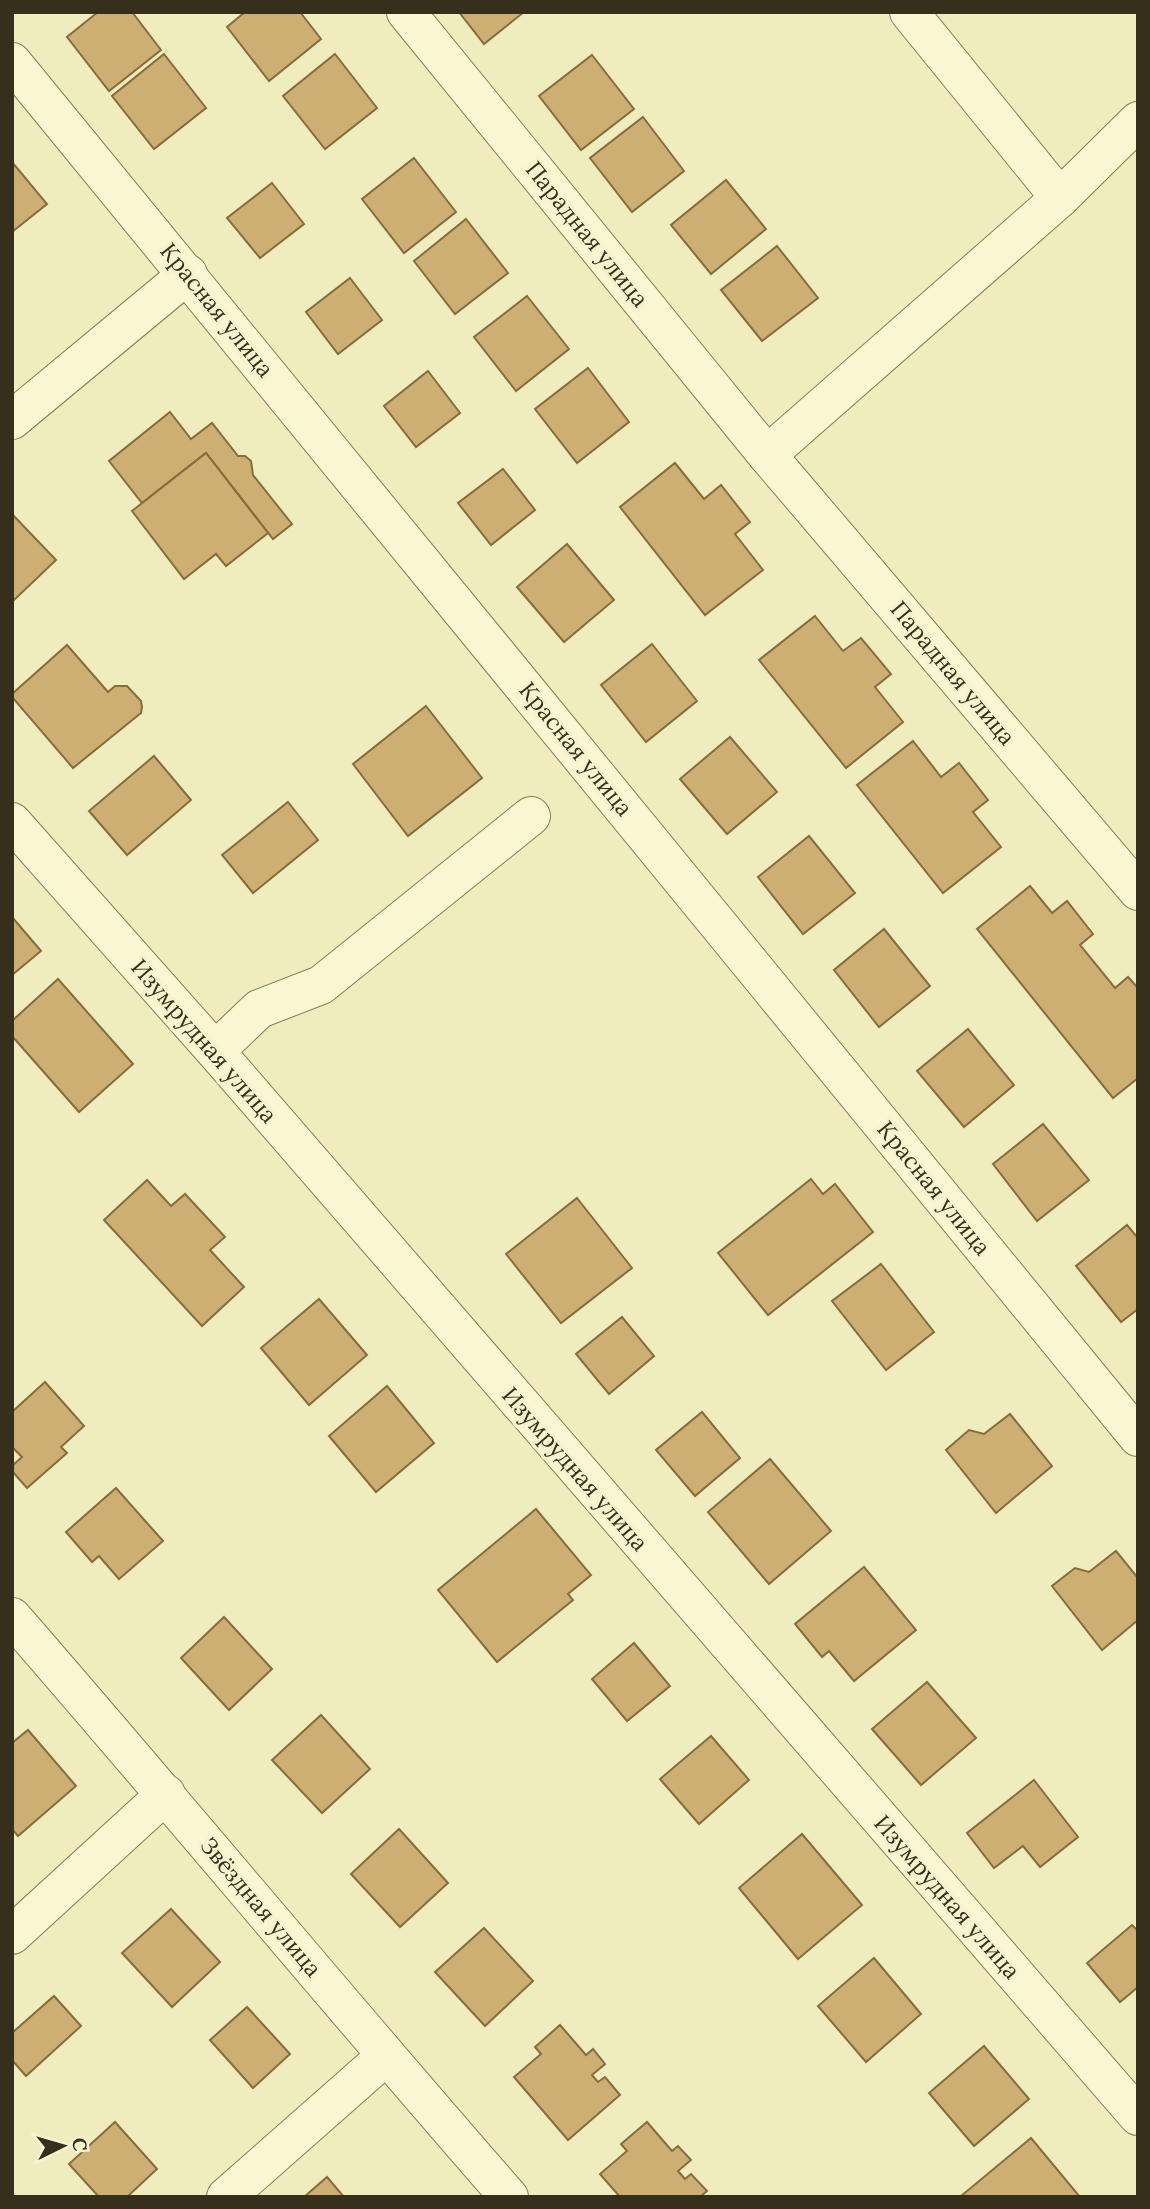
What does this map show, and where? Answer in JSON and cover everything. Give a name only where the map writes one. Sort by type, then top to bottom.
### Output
[{"type":"street","name":"Парадная улица","points":[[406,12],[767,455],[1138,891]]},
{"type":"street","points":[[909,12],[1060,198]]},
{"type":"street","name":"Красная улица","points":[[12,62],[1138,1437]]},
{"type":"street","points":[[767,455],[1060,198],[1138,121]]},
{"type":"street","points":[[12,420],[188,274]]},
{"type":"street","points":[[215,1051],[259,1009],[321,985],[531,816]]},
{"type":"street","name":"Изумрудная улица","points":[[12,822],[215,1051],[1138,2116]]},
{"type":"street","name":"Звёздная улица","points":[[12,1616],[509,2197]]},
{"type":"street","points":[[12,1935],[166,1794]]},
{"type":"street","points":[[226,2197],[386,2056]]},
{"type":"building","points":[[98,12],[132,12],[161,50],[109,91],[67,37]]},
{"type":"building","points":[[245,12],[300,12],[321,39],[269,81],[227,27]]},
{"type":"building","points":[[459,12],[524,12],[484,44]]},
{"type":"building","points":[[164,54],[206,108],[154,149],[112,96]]},
{"type":"building","points":[[335,54],[377,108],[325,149],[283,96]]},
{"type":"building","points":[[592,55],[634,109],[581,150],[539,96]]},
{"type":"building","points":[[643,117],[684,171],[632,212],[590,158]]},
{"type":"building","points":[[414,158],[456,212],[404,253],[362,199]]},
{"type":"building","points":[[12,162],[47,204],[12,232]]},
{"type":"building","points":[[726,180],[766,229],[711,274],[671,225]]},
{"type":"building","points":[[272,183],[304,224],[260,258],[227,218]]},
{"type":"building","points":[[466,219],[508,273],[455,314],[414,261]]},
{"type":"building","points":[[777,246],[818,298],[762,341],[721,290]]},
{"type":"building","points":[[350,278],[382,320],[338,354],[306,312]]},
{"type":"building","points":[[527,296],[569,349],[516,391],[474,337]]},
{"type":"building","points":[[588,368],[629,422],[577,463],[535,409]]},
{"type":"building","points":[[428,371],[460,413],[416,447],[384,406]]},
{"type":"building","points":[[170,412],[191,439],[212,423],[238,456],[245,456],[251,461],[253,475],[292,524],[273,539],[206,453],[142,503],[109,461]]},
{"type":"building","points":[[206,453],[268,533],[226,566],[216,554],[184,579],[132,511]]},
{"type":"building","points":[[675,463],[704,499],[721,485],[750,522],[735,534],[763,570],[705,615],[620,507]]},
{"type":"building","points":[[503,469],[535,510],[491,545],[458,503]]},
{"type":"building","points":[[12,514],[56,560],[12,602]]},
{"type":"building","points":[[567,544],[614,600],[564,642],[517,587]]},
{"type":"building","points":[[815,616],[843,651],[861,638],[891,674],[875,687],[903,722],[846,768],[759,660]]},
{"type":"building","points":[[652,644],[697,701],[646,742],[601,685]]},
{"type":"building","points":[[67,645],[108,692],[115,686],[127,686],[141,701],[142,707],[141,713],[73,768],[12,697],[12,694]]},
{"type":"building","points":[[426,706],[482,778],[408,836],[353,764]]},
{"type":"building","points":[[730,737],[777,792],[727,834],[680,779]]},
{"type":"building","points":[[913,741],[941,777],[959,763],[988,800],[973,812],[1001,847],[943,893],[857,785]]},
{"type":"building","points":[[154,756],[191,800],[127,855],[89,811]]},
{"type":"building","points":[[288,802],[318,840],[253,893],[222,855]]},
{"type":"building","points":[[809,836],[855,893],[803,934],[758,877]]},
{"type":"building","points":[[1030,886],[1052,913],[1067,901],[1093,934],[1080,945],[1115,988],[1128,977],[1138,988],[1138,1078],[1113,1098],[977,929]]},
{"type":"building","points":[[12,917],[41,951],[12,975]]},
{"type":"building","points":[[884,929],[930,986],[879,1027],[834,970]]},
{"type":"building","points":[[58,979],[133,1064],[79,1112],[12,1036],[12,1021]]},
{"type":"building","points":[[968,1029],[1014,1085],[964,1127],[917,1071]]},
{"type":"building","points":[[1043,1124],[1089,1180],[1037,1221],[993,1164]]},
{"type":"building","points":[[811,1179],[823,1194],[835,1184],[873,1232],[768,1315],[718,1253]]},
{"type":"building","points":[[147,1180],[171,1206],[185,1194],[225,1237],[210,1250],[244,1287],[202,1326],[104,1220]]},
{"type":"building","points":[[577,1198],[632,1268],[561,1323],[506,1254]]},
{"type":"building","points":[[1127,1225],[1138,1238],[1138,1309],[1121,1322],[1076,1266]]},
{"type":"building","points":[[881,1264],[934,1332],[886,1370],[832,1301]]},
{"type":"building","points":[[319,1299],[367,1355],[309,1405],[261,1348]]},
{"type":"building","points":[[622,1317],[654,1356],[609,1394],[576,1354]]},
{"type":"building","points":[[45,1382],[84,1426],[61,1447],[67,1453],[27,1488],[12,1471],[12,1466],[22,1457],[12,1447],[12,1412]]},
{"type":"building","points":[[387,1386],[434,1443],[376,1492],[329,1436]]},
{"type":"building","points":[[702,1412],[740,1458],[695,1496],[656,1450]]},
{"type":"building","points":[[1010,1414],[1052,1466],[996,1513],[946,1450],[969,1430],[984,1434]]},
{"type":"building","points":[[770,1459],[831,1531],[769,1584],[708,1512]]},
{"type":"building","points":[[116,1488],[163,1541],[119,1579],[99,1556],[92,1562],[66,1532]]},
{"type":"building","points":[[536,1509],[591,1575],[568,1594],[573,1600],[497,1662],[438,1590]]},
{"type":"building","points":[[1116,1551],[1138,1578],[1138,1620],[1102,1650],[1052,1586],[1075,1568],[1089,1572]]},
{"type":"building","points":[[864,1567],[916,1630],[854,1681],[829,1651],[822,1657],[795,1624]]},
{"type":"building","points":[[224,1617],[272,1669],[229,1710],[181,1658]]},
{"type":"building","points":[[634,1643],[670,1686],[627,1721],[592,1679]]},
{"type":"building","points":[[927,1682],[976,1738],[921,1785],[872,1729]]},
{"type":"building","points":[[321,1715],[370,1769],[322,1813],[272,1760]]},
{"type":"building","points":[[28,1730],[76,1786],[18,1836],[12,1829],[12,1743]]},
{"type":"building","points":[[711,1736],[749,1780],[699,1824],[660,1779]]},
{"type":"building","points":[[1034,1780],[1078,1837],[1040,1867],[1023,1846],[994,1868],[967,1833]]},
{"type":"building","points":[[399,1829],[448,1883],[400,1927],[351,1874]]},
{"type":"building","points":[[802,1834],[862,1905],[798,1959],[739,1888]]},
{"type":"building","points":[[171,1909],[220,1962],[172,2007],[122,1953]]},
{"type":"building","points":[[1132,1925],[1138,1931],[1138,1987],[1120,2002],[1087,1963]]},
{"type":"building","points":[[484,1928],[533,1981],[485,2026],[435,1972]]},
{"type":"building","points":[[874,1958],[921,2014],[866,2062],[818,2006]]},
{"type":"building","points":[[54,1996],[81,2026],[26,2076],[12,2060],[12,2033]]},
{"type":"building","points":[[247,2007],[290,2054],[253,2088],[210,2040]]},
{"type":"building","points":[[560,2025],[586,2055],[593,2049],[605,2064],[592,2075],[598,2082],[605,2077],[620,2095],[568,2140],[514,2077],[541,2054],[535,2047]]},
{"type":"building","points":[[984,2046],[1029,2099],[974,2146],[929,2093]]},
{"type":"building","points":[[115,2122],[157,2169],[127,2197],[99,2197],[69,2164]]},
{"type":"building","points":[[647,2122],[672,2151],[678,2146],[691,2160],[678,2171],[685,2179],[691,2174],[707,2191],[700,2197],[620,2197],[600,2174],[627,2151],[621,2144]]},
{"type":"building","points":[[1031,2138],[1080,2197],[961,2196]]},
{"type":"building","points":[[327,2177],[344,2197],[304,2197]]}]
